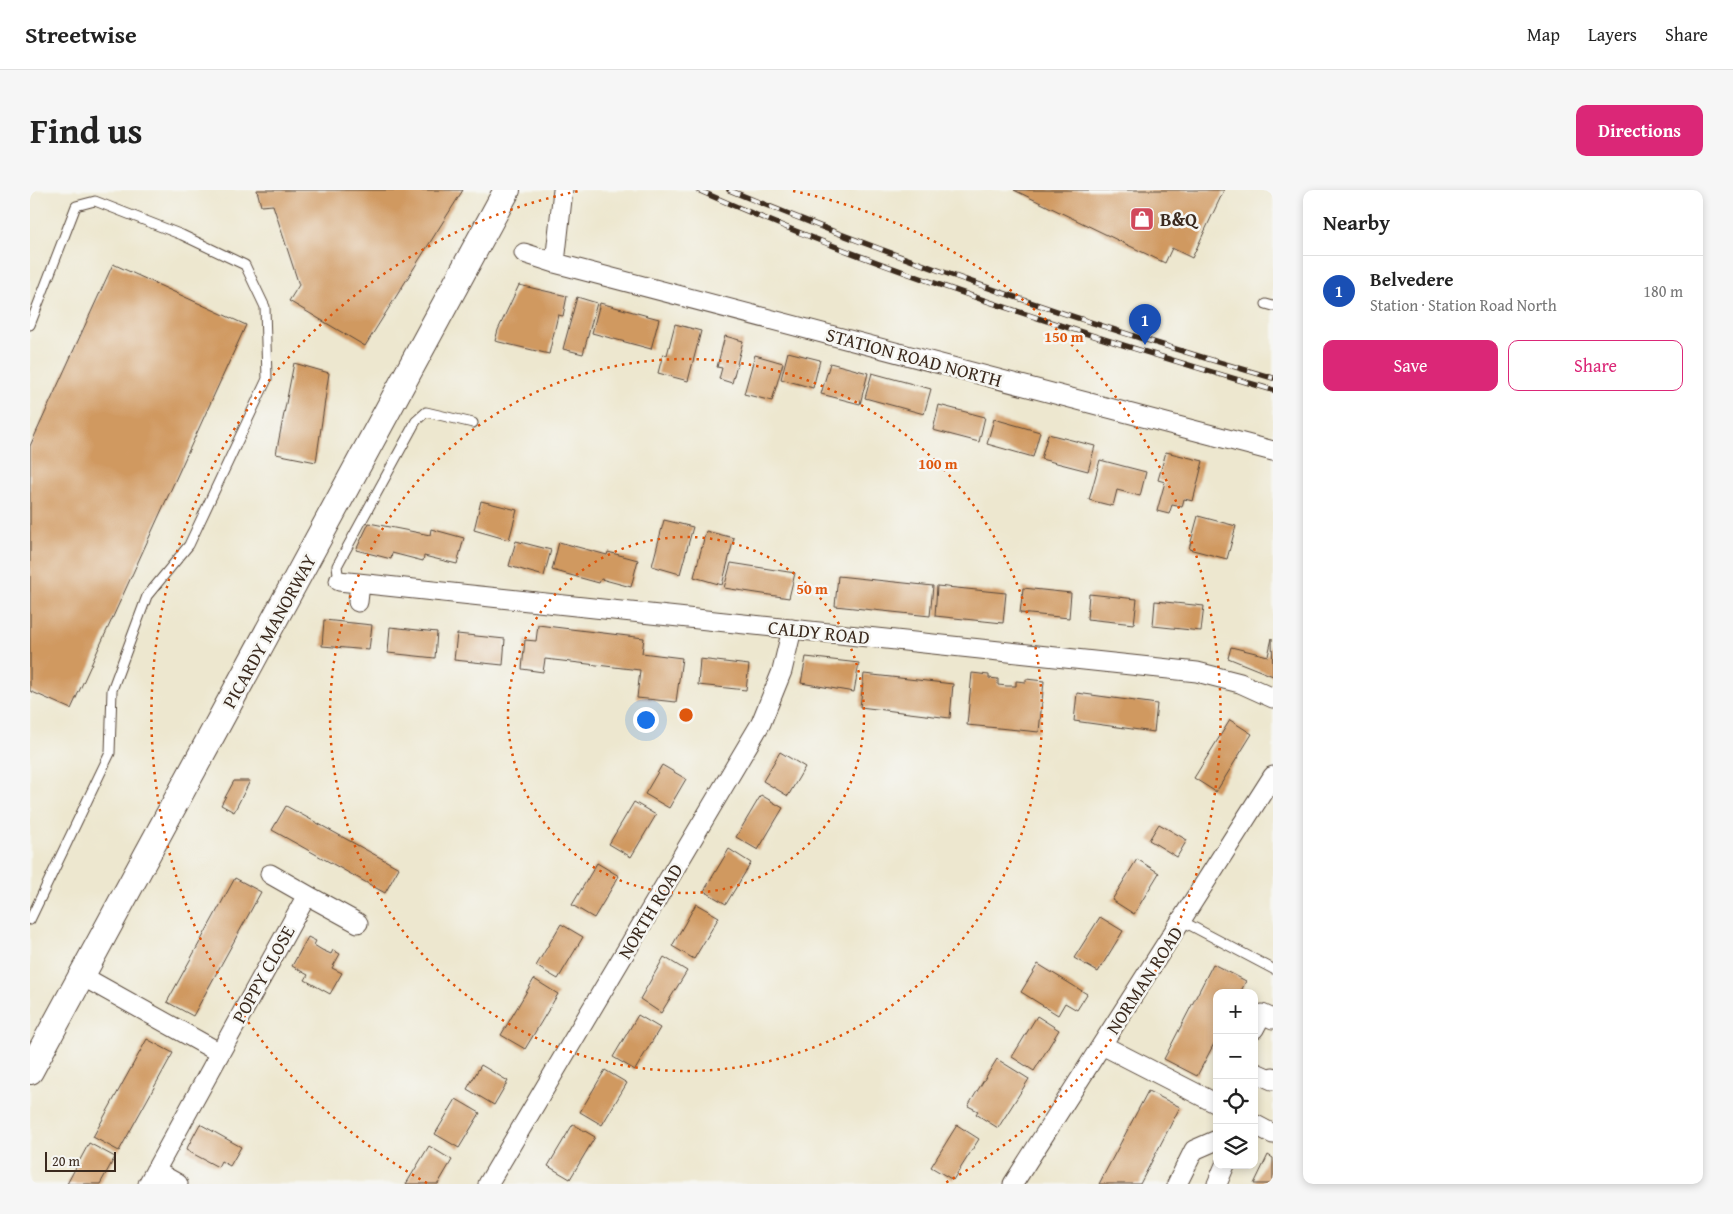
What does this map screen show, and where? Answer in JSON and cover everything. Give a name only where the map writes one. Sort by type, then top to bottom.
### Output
[{"type":"main road","name":"PICARDY MANORWAY","points":[[30,1071],[314,550],[507,190]]},
{"type":"street","points":[[555,263],[563,190]]},
{"type":"street","name":"STATION ROAD NORTH","points":[[524,254],[1273,450]]},
{"type":"street","name":"CALDY ROAD","points":[[339,581],[359,593],[792,629],[1197,672],[1240,683],[1273,698]]},
{"type":"street","name":"NORTH ROAD","points":[[488,1184],[761,723],[782,671],[792,629]]},
{"type":"street","name":"NORMAN ROAD","points":[[1013,1184],[1182,921],[1266,802],[1273,776]]},
{"type":"street","points":[[270,874],[358,924]]},
{"type":"street","name":"POPPY CLOSE","points":[[178,1184],[152,1178],[307,895]]},
{"type":"street","points":[[82,976],[220,1053]]},
{"type":"street","points":[[1258,1022],[1262,1014],[1273,1019]]},
{"type":"street","points":[[1102,1046],[1213,1102]]},
{"type":"street","points":[[1258,1126],[1273,1134]]},
{"type":"street","points":[[1177,1184],[1194,1150],[1213,1142]]},
{"type":"street","points":[[1217,1184],[1223,1169]]},
{"type":"lane","points":[[30,325],[76,206],[94,201],[182,236],[245,265],[266,308],[268,379],[189,545],[148,596],[112,690],[110,753],[30,920]]},
{"type":"lane","points":[[339,581],[337,566],[416,421],[426,412],[473,423]]},
{"type":"lane","points":[[1182,921],[1273,969]]},
{"type":"building","points":[[257,190],[463,190],[365,346],[289,301],[299,285],[273,205],[261,206]]},
{"type":"building","name":"B&Q","points":[[1014,190],[1224,190],[1192,258],[1172,248],[1165,263]]},
{"type":"building","points":[[113,264],[246,325],[71,709],[30,691],[30,446]]},
{"type":"building","points":[[519,285],[567,296],[563,316],[558,315],[549,354],[495,341],[498,330]]},
{"type":"building","points":[[577,297],[597,303],[583,354],[563,349]]},
{"type":"building","points":[[600,303],[659,319],[651,349],[592,333]]},
{"type":"building","points":[[675,324],[701,331],[688,381],[658,373],[663,354],[667,355]]},
{"type":"building","points":[[725,336],[743,341],[732,383],[719,379],[722,368],[717,367]]},
{"type":"building","points":[[788,352],[820,360],[813,388],[781,379]]},
{"type":"building","points":[[755,355],[783,363],[772,401],[744,394]]},
{"type":"building","points":[[294,363],[329,373],[316,462],[276,454]]},
{"type":"building","points":[[830,363],[868,373],[860,404],[821,394]]},
{"type":"building","points":[[872,373],[931,389],[924,414],[865,398]]},
{"type":"building","points":[[939,405],[985,417],[979,442],[933,430]]},
{"type":"building","points":[[994,419],[1040,432],[1033,457],[987,444]]},
{"type":"building","points":[[1048,434],[1095,446],[1088,471],[1041,459]]},
{"type":"building","points":[[1166,452],[1203,461],[1193,501],[1184,499],[1182,507],[1172,505],[1169,514],[1157,511],[1165,482],[1158,480]]},
{"type":"building","points":[[1100,460],[1146,472],[1140,496],[1117,490],[1113,506],[1089,500]]},
{"type":"building","points":[[481,501],[517,510],[509,540],[474,530]]},
{"type":"building","points":[[1198,516],[1236,526],[1227,559],[1189,549]]},
{"type":"building","points":[[664,520],[693,527],[680,574],[652,566]]},
{"type":"building","points":[[369,523],[430,535],[431,529],[464,538],[457,564],[424,556],[423,561],[392,553],[391,559],[356,550]]},
{"type":"building","points":[[706,531],[734,538],[722,585],[694,577]]},
{"type":"building","points":[[516,541],[551,550],[544,576],[509,566]]},
{"type":"building","points":[[559,542],[607,555],[608,552],[638,560],[631,587],[601,579],[599,583],[552,570]]},
{"type":"building","points":[[731,563],[795,573],[789,598],[724,588]]},
{"type":"building","points":[[838,576],[933,586],[930,616],[835,606]]},
{"type":"building","points":[[937,586],[1006,593],[1003,623],[935,616]]},
{"type":"building","points":[[1023,588],[1071,593],[1069,618],[1020,613]]},
{"type":"building","points":[[1089,594],[1137,599],[1134,624],[1087,619]]},
{"type":"building","points":[[1155,601],[1204,606],[1201,631],[1153,626]]},
{"type":"building","points":[[324,620],[372,625],[369,650],[322,646]]},
{"type":"building","points":[[538,625],[644,638],[642,653],[682,658],[676,702],[637,698],[640,670],[545,659],[543,672],[522,669],[525,640],[536,641]]},
{"type":"building","points":[[390,627],[437,632],[435,658],[388,653]]},
{"type":"building","points":[[457,634],[505,639],[503,665],[454,660]]},
{"type":"building","points":[[1272,638],[1273,676],[1228,658],[1231,647],[1268,656]]},
{"type":"building","points":[[806,657],[859,663],[854,692],[801,683]]},
{"type":"building","points":[[700,659],[749,665],[746,690],[698,685]]},
{"type":"building","points":[[972,673],[989,675],[989,678],[998,679],[998,685],[1007,686],[1016,686],[1016,681],[1026,682],[1026,679],[1044,681],[1039,732],[967,725]]},
{"type":"building","points":[[864,674],[953,684],[950,718],[860,707]]},
{"type":"building","points":[[1077,693],[1157,704],[1154,732],[1074,721]]},
{"type":"building","points":[[1230,720],[1252,734],[1216,792],[1194,778]]},
{"type":"building","points":[[780,752],[805,767],[788,796],[763,781]]},
{"type":"building","points":[[662,765],[686,779],[669,808],[645,794]]},
{"type":"building","points":[[234,781],[250,781],[234,812],[221,805]]},
{"type":"building","points":[[761,795],[783,808],[758,850],[736,837]]},
{"type":"building","points":[[634,802],[656,815],[631,857],[609,844]]},
{"type":"building","points":[[286,806],[399,868],[385,893],[272,830]]},
{"type":"building","points":[[1159,824],[1187,840],[1177,857],[1149,840]]},
{"type":"building","points":[[729,849],[751,863],[726,904],[704,891]]},
{"type":"building","points":[[1137,859],[1159,873],[1134,914],[1112,900]]},
{"type":"building","points":[[597,863],[619,876],[594,918],[572,905]]},
{"type":"building","points":[[235,878],[261,892],[193,1016],[167,1002]]},
{"type":"building","points":[[696,904],[719,917],[694,959],[672,946]]},
{"type":"building","points":[[1100,917],[1123,931],[1098,972],[1074,958]]},
{"type":"building","points":[[561,924],[583,937],[558,979],[536,966]]},
{"type":"building","points":[[308,937],[316,941],[314,945],[322,950],[331,954],[333,950],[340,954],[332,968],[342,973],[330,994],[305,980],[308,975],[292,966]]},
{"type":"building","points":[[664,957],[687,971],[661,1013],[640,999]]},
{"type":"building","points":[[1038,964],[1087,994],[1077,1010],[1065,1003],[1058,1015],[1021,992]]},
{"type":"building","points":[[1213,964],[1246,981],[1242,989],[1213,989],[1213,1046],[1197,1076],[1164,1059]]},
{"type":"building","points":[[534,979],[558,994],[525,1049],[501,1035]]},
{"type":"building","points":[[638,1015],[660,1028],[635,1070],[613,1057]]},
{"type":"building","points":[[1037,1016],[1059,1030],[1034,1071],[1012,1057]]},
{"type":"building","points":[[147,1039],[173,1053],[119,1151],[93,1137]]},
{"type":"building","points":[[997,1059],[1029,1079],[998,1128],[976,1114],[978,1111],[968,1106]]},
{"type":"building","points":[[481,1065],[508,1081],[494,1105],[467,1089]]},
{"type":"building","points":[[605,1070],[627,1083],[602,1125],[580,1112]]},
{"type":"building","points":[[1148,1091],[1180,1107],[1140,1184],[1099,1184]]},
{"type":"building","points":[[456,1099],[480,1113],[459,1148],[435,1134]]},
{"type":"building","points":[[200,1124],[241,1147],[230,1166],[221,1161],[218,1167],[186,1150]]},
{"type":"building","points":[[573,1124],[595,1137],[570,1179],[548,1166]]},
{"type":"building","points":[[957,1125],[979,1139],[953,1180],[931,1167]]},
{"type":"building","points":[[89,1143],[115,1157],[100,1184],[67,1184]]},
{"type":"building","points":[[429,1146],[452,1160],[438,1184],[406,1184]]},
{"type":"building","points":[[1268,1155],[1273,1158],[1273,1184],[1254,1184]]},
{"type":"railway","points":[[698,190],[838,248],[910,274],[1054,323],[1273,390]]},
{"type":"railway","points":[[729,190],[863,243],[999,292],[1135,337],[1273,378]]},
{"type":"place","name":"B&Q","points":[[1142,219]]},
{"type":"place","name":"Belvedere","points":[[1145,345]]}]
